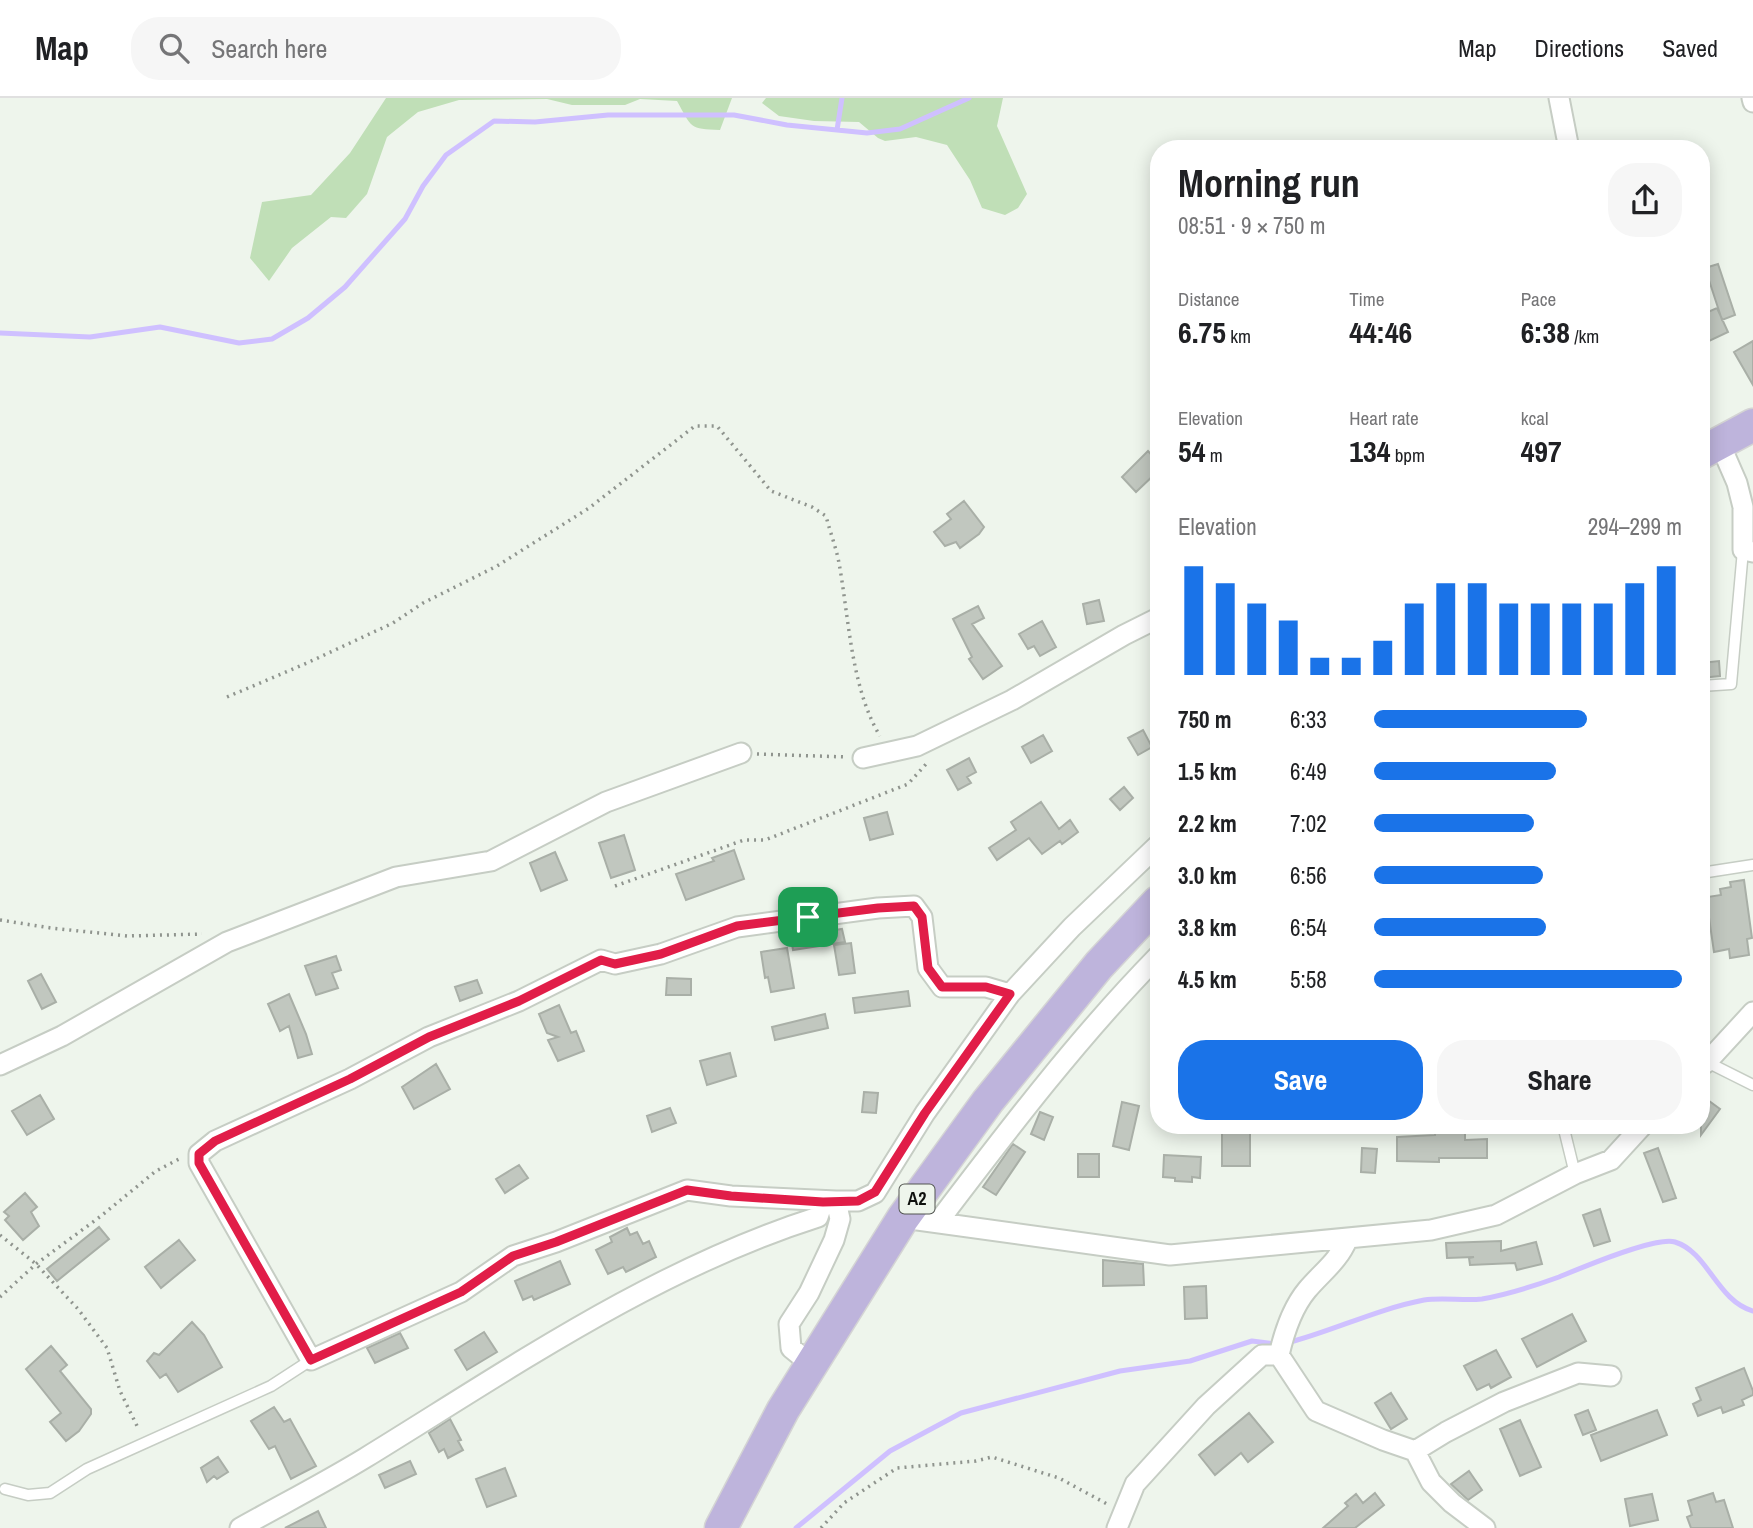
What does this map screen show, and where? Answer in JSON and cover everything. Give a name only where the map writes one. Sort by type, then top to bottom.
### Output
[{"type":"main road","points":[[1710,449],[1753,425]]},
{"type":"main road","name":"A2","points":[[721,1528],[783,1410],[903,1218],[988,1101],[1099,965],[1150,911]]},
{"type":"street","points":[[1559,98],[1567,140]]},
{"type":"street","points":[[1710,449],[1737,483],[1743,506],[1748,551]]},
{"type":"street","points":[[863,758],[917,746],[962,725],[1150,622]]},
{"type":"street","points":[[0,1065],[62,1036],[227,942],[396,877],[491,861],[606,802],[741,753]]},
{"type":"street","points":[[1010,994],[986,987],[942,987],[928,968],[922,917],[914,906],[737,926],[661,954],[615,964],[601,960],[519,1001],[429,1037],[350,1079],[215,1141],[199,1154],[199,1163],[311,1360],[461,1292],[513,1256],[556,1242],[687,1190],[731,1196],[830,1202],[858,1201],[875,1192],[925,1113],[1010,994],[1072,927],[1150,853]]},
{"type":"street","points":[[939,1222],[1032,1098],[1114,1001],[1150,964]]},
{"type":"street","points":[[1710,1058],[1753,1012]]},
{"type":"street","points":[[903,1218],[1170,1255],[1431,1230],[1496,1214],[1575,1174],[1611,1160],[1635,1134]]},
{"type":"street","points":[[812,1365],[791,1348],[789,1324],[808,1293],[834,1240],[840,1219],[830,1202]]},
{"type":"street","points":[[240,1528],[362,1460],[502,1372],[628,1299],[771,1231],[818,1217],[830,1202]]},
{"type":"street","points":[[1348,1238],[1341,1254],[1305,1292],[1284,1331],[1279,1355],[1316,1411],[1415,1451],[1431,1482],[1452,1503],[1485,1528]]},
{"type":"street","points":[[1121,1520],[1135,1484],[1206,1406],[1262,1354],[1279,1355]]},
{"type":"street","points":[[1415,1451],[1504,1402],[1577,1373],[1611,1376]]},
{"type":"lane","points":[[1710,685],[1731,684],[1748,551]]},
{"type":"lane","points":[[1710,872],[1753,865]]},
{"type":"lane","points":[[1710,1067],[1753,1085]]},
{"type":"lane","points":[[1565,1134],[1575,1174]]},
{"type":"lane","points":[[5,1489],[28,1494],[50,1493],[87,1469],[271,1386],[311,1360]]},
{"type":"path","points":[[227,697],[393,623],[423,603],[496,566],[590,508],[695,426],[717,426],[771,491],[826,516],[839,562],[847,628],[867,715],[890,752]]},
{"type":"path","points":[[741,753],[863,758]]},
{"type":"path","points":[[615,886],[744,840],[765,840],[908,783],[934,755]]},
{"type":"path","points":[[0,920],[127,936],[200,934],[227,942]]},
{"type":"path","points":[[0,1297],[36,1264],[156,1171],[186,1156],[199,1154]]},
{"type":"path","points":[[0,1235],[36,1264],[78,1309],[107,1348],[120,1391],[145,1442]]},
{"type":"path","points":[[821,1528],[844,1503],[897,1468],[992,1457],[1059,1478],[1121,1520]]},
{"type":"green space","points":[[386,98],[732,98],[720,130],[702,129],[692,125],[677,101],[640,99],[625,105],[572,105],[547,99],[459,100],[418,112],[387,137],[367,194],[346,218],[331,217],[292,248],[269,281],[250,258],[262,202],[311,195],[350,153]]},
{"type":"green space","points":[[766,98],[1003,98],[997,126],[1027,194],[1018,208],[1005,215],[982,208],[970,180],[947,145],[916,137],[885,141],[859,122],[814,121],[779,116],[762,103]]},
{"type":"building","points":[[1718,264],[1735,315],[1722,320],[1710,283],[1710,266]]},
{"type":"building","points":[[1717,308],[1728,332],[1710,341],[1710,311]]},
{"type":"building","points":[[1753,341],[1753,385],[1734,352]]},
{"type":"building","points":[[1148,451],[1150,479],[1136,492],[1122,477]]},
{"type":"building","points":[[964,501],[984,527],[960,548],[956,542],[945,546],[934,532],[951,519],[947,514]]},
{"type":"building","points":[[1099,600],[1104,621],[1087,624],[1083,604]]},
{"type":"building","points":[[978,606],[984,618],[972,624],[1002,666],[983,679],[969,659],[972,657],[953,619]]},
{"type":"building","points":[[1042,621],[1056,647],[1040,656],[1034,646],[1028,649],[1019,634]]},
{"type":"building","points":[[1719,661],[1720,676],[1710,677],[1710,662]]},
{"type":"building","points":[[1143,730],[1150,748],[1138,755],[1128,738]]},
{"type":"building","points":[[1043,735],[1052,751],[1031,763],[1022,747]]},
{"type":"building","points":[[969,758],[976,772],[967,777],[971,783],[958,790],[947,770]]},
{"type":"building","points":[[1124,787],[1133,798],[1120,810],[1110,799]]},
{"type":"building","points":[[1041,802],[1059,829],[1070,820],[1078,832],[1042,854],[1029,838],[997,860],[989,848],[1016,830],[1011,822]]},
{"type":"building","points":[[887,812],[893,834],[870,840],[864,818]]},
{"type":"building","points":[[624,835],[635,870],[611,878],[599,843]]},
{"type":"building","points":[[734,850],[744,879],[686,900],[676,874],[714,861],[712,858]]},
{"type":"building","points":[[555,852],[567,880],[541,891],[530,863]]},
{"type":"building","points":[[1744,880],[1752,938],[1747,939],[1749,955],[1730,958],[1729,949],[1714,952],[1710,897],[1721,895],[1720,889],[1731,887],[1730,882]]},
{"type":"building","points":[[842,929],[845,942],[793,950],[791,937]]},
{"type":"building","points":[[851,943],[855,973],[839,975],[834,945]]},
{"type":"building","points":[[787,948],[794,988],[771,992],[768,977],[765,978],[761,952]]},
{"type":"building","points":[[336,956],[341,970],[332,973],[338,988],[316,995],[305,966]]},
{"type":"building","points":[[41,974],[56,1002],[42,1009],[28,981]]},
{"type":"building","points":[[667,978],[691,979],[691,995],[666,995]]},
{"type":"building","points":[[477,980],[482,993],[460,1001],[455,987]]},
{"type":"building","points":[[908,991],[910,1006],[855,1013],[853,998]]},
{"type":"building","points":[[289,994],[312,1054],[298,1058],[289,1026],[280,1031],[268,1004]]},
{"type":"building","points":[[559,1005],[571,1033],[576,1031],[584,1051],[558,1061],[548,1040],[558,1037],[547,1033],[539,1014]]},
{"type":"building","points":[[825,1014],[828,1028],[775,1040],[772,1027]]},
{"type":"building","points":[[730,1053],[736,1076],[707,1085],[700,1061]]},
{"type":"building","points":[[436,1064],[450,1089],[414,1109],[402,1087]]},
{"type":"building","points":[[864,1092],[878,1093],[876,1113],[862,1112]]},
{"type":"building","points":[[40,1095],[54,1119],[27,1135],[12,1111]]},
{"type":"building","points":[[1122,1102],[1139,1106],[1129,1150],[1113,1146]]},
{"type":"building","points":[[1710,1102],[1720,1109],[1710,1123]]},
{"type":"building","points":[[670,1108],[676,1123],[652,1132],[647,1116]]},
{"type":"building","points":[[1040,1112],[1053,1117],[1044,1140],[1031,1134]]},
{"type":"building","points":[[1222,1134],[1250,1134],[1250,1166],[1222,1166]]},
{"type":"building","points":[[1465,1134],[1465,1140],[1487,1139],[1487,1158],[1439,1158],[1439,1162],[1397,1161],[1397,1137]]},
{"type":"building","points":[[1013,1144],[1025,1152],[996,1195],[983,1187]]},
{"type":"building","points":[[1362,1148],[1377,1149],[1375,1173],[1361,1172]]},
{"type":"building","points":[[1658,1148],[1676,1198],[1663,1202],[1644,1153]]},
{"type":"building","points":[[1078,1154],[1099,1154],[1099,1177],[1078,1177]]},
{"type":"building","points":[[1164,1155],[1201,1157],[1200,1178],[1192,1177],[1192,1182],[1163,1177]]},
{"type":"building","points":[[519,1165],[528,1178],[505,1193],[496,1179]]},
{"type":"building","points":[[25,1193],[37,1207],[31,1212],[39,1226],[23,1240],[5,1220],[9,1216],[4,1212]]},
{"type":"building","points":[[1600,1209],[1610,1241],[1594,1246],[1583,1215]]},
{"type":"building","points":[[99,1227],[109,1239],[57,1281],[47,1269]]},
{"type":"building","points":[[627,1228],[630,1235],[637,1232],[643,1244],[649,1241],[656,1257],[626,1272],[623,1267],[608,1274],[596,1250],[612,1242],[610,1237]]},
{"type":"building","points":[[179,1240],[195,1260],[161,1288],[145,1267]]},
{"type":"building","points":[[1501,1241],[1501,1251],[1536,1242],[1542,1264],[1517,1270],[1515,1263],[1470,1265],[1469,1258],[1474,1257],[1447,1258],[1446,1243]]},
{"type":"building","points":[[1103,1260],[1143,1264],[1144,1285],[1103,1286]]},
{"type":"building","points":[[560,1261],[570,1284],[534,1300],[532,1296],[523,1300],[515,1281]]},
{"type":"building","points":[[1206,1286],[1207,1318],[1185,1319],[1184,1287]]},
{"type":"building","points":[[1572,1314],[1586,1341],[1537,1367],[1522,1339]]},
{"type":"building","points":[[192,1322],[204,1335],[222,1367],[178,1392],[166,1374],[160,1378],[147,1361],[154,1353],[159,1355]]},
{"type":"building","points":[[484,1332],[497,1352],[467,1370],[455,1350]]},
{"type":"building","points":[[400,1333],[408,1348],[375,1363],[367,1348]]},
{"type":"building","points":[[51,1346],[67,1365],[60,1371],[91,1409],[91,1414],[79,1431],[66,1441],[50,1422],[61,1413],[26,1369]]},
{"type":"building","points":[[1496,1350],[1511,1377],[1491,1388],[1489,1384],[1477,1390],[1464,1366]]},
{"type":"building","points":[[1744,1368],[1753,1395],[1742,1400],[1744,1405],[1723,1413],[1721,1407],[1698,1416],[1693,1404],[1701,1400],[1696,1388]]},
{"type":"building","points":[[1391,1393],[1407,1419],[1391,1429],[1375,1403]]},
{"type":"building","points":[[274,1407],[284,1422],[290,1419],[316,1466],[291,1479],[275,1446],[269,1449],[251,1421]]},
{"type":"building","points":[[1588,1410],[1596,1430],[1583,1435],[1575,1415]]},
{"type":"building","points":[[1657,1410],[1667,1435],[1601,1461],[1591,1435]]},
{"type":"building","points":[[1249,1413],[1273,1442],[1248,1462],[1241,1453],[1215,1475],[1199,1455]]},
{"type":"building","points":[[450,1419],[463,1450],[448,1458],[444,1449],[439,1452],[429,1433]]},
{"type":"building","points":[[1520,1420],[1541,1467],[1520,1476],[1500,1429]]},
{"type":"building","points":[[218,1457],[228,1472],[217,1479],[214,1476],[207,1482],[201,1468]]},
{"type":"building","points":[[410,1461],[416,1474],[385,1488],[379,1475]]},
{"type":"building","points":[[505,1468],[516,1496],[487,1507],[476,1479]]},
{"type":"building","points":[[1469,1471],[1482,1490],[1468,1500],[1451,1484]]},
{"type":"building","points":[[1375,1493],[1384,1505],[1355,1528],[1323,1528],[1348,1506],[1345,1503],[1356,1494],[1363,1503]]},
{"type":"building","points":[[1713,1493],[1716,1502],[1724,1500],[1733,1528],[1691,1528],[1687,1517],[1692,1515],[1688,1501]]},
{"type":"building","points":[[1652,1494],[1658,1520],[1630,1526],[1625,1499]]},
{"type":"building","points":[[318,1511],[326,1528],[285,1528]]},
{"type":"waterway","points":[[837,130],[842,98]]},
{"type":"waterway","points":[[0,333],[90,337],[160,327],[239,343],[272,339],[308,318],[345,287],[405,219],[423,186],[446,155],[494,121],[535,122],[608,115],[734,115],[787,125],[867,133],[900,129],[969,98]]},
{"type":"waterway","points":[[1287,1343],[1372,1314],[1424,1300],[1482,1299],[1511,1292],[1636,1248],[1665,1241],[1686,1247],[1730,1297],[1753,1311]]},
{"type":"waterway","points":[[796,1528],[890,1451],[961,1413],[1120,1371],[1190,1361],[1252,1341],[1277,1344]]},
{"type":"route","points":[[914,906],[922,917],[928,968],[942,987],[986,987],[1010,994],[925,1113],[875,1192],[858,1201],[823,1202],[731,1196],[687,1190],[556,1242],[513,1256],[461,1292],[311,1360],[199,1163],[199,1154],[215,1141],[350,1079],[429,1037],[519,1001],[601,960],[615,964],[661,954],[737,926],[808,917],[914,906]]}]
